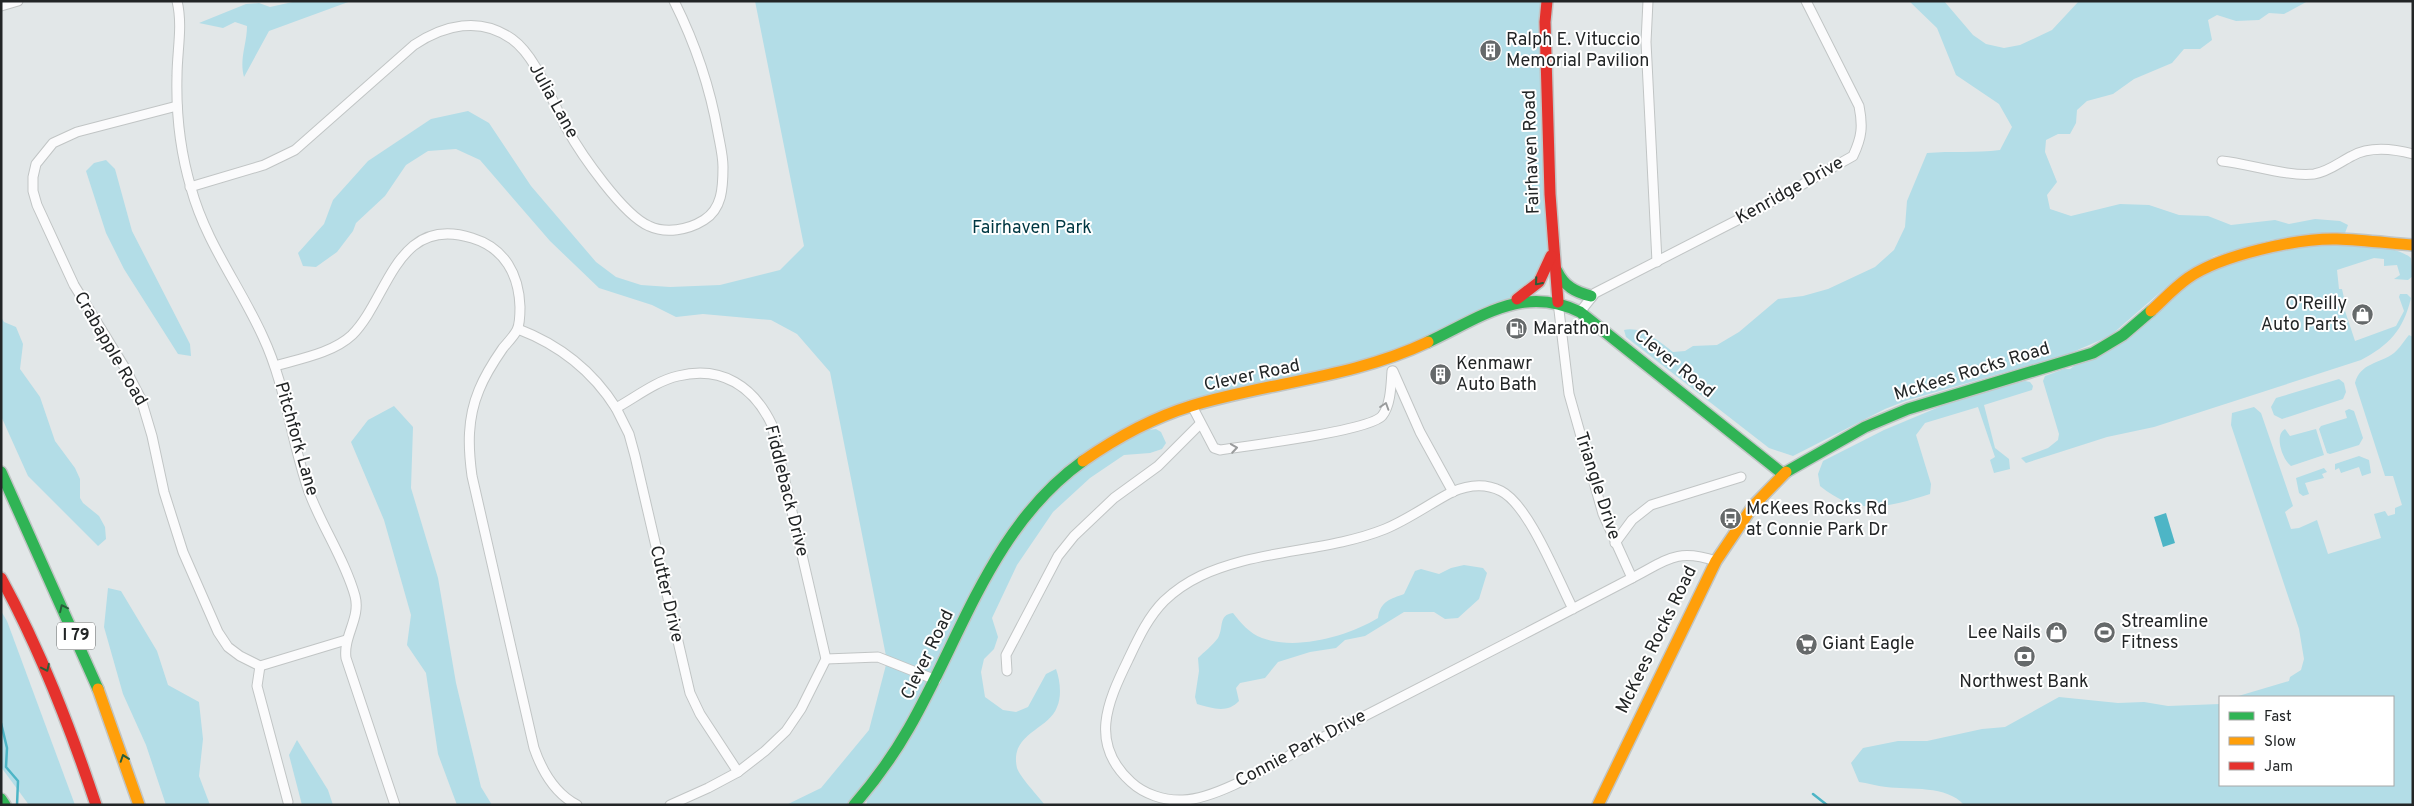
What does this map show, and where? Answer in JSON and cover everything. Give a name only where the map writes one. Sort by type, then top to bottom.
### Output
[{"type":"main road","name":"Fairhaven Road","points":[[1547,1],[1545,22],[1553,246],[1558,302]]},
{"type":"main road","name":"McKees Rocks Road","points":[[1598,805],[1716,561],[1752,506],[1783,474],[1857,432],[1908,408],[2093,352],[2123,335],[2188,278],[2211,265],[2240,254],[2314,240],[2336,239],[2413,245]]},
{"type":"main road","points":[[1507,306],[1540,283],[1548,270],[1553,246]]},
{"type":"main road","points":[[1554,262],[1560,279],[1567,287],[1578,294],[1591,296]]},
{"type":"main road","name":"Clever Road","points":[[854,805],[880,774],[900,745],[936,680],[981,584],[1028,514],[1070,471],[1101,448],[1133,430],[1192,406],[1323,378],[1388,359],[1507,306],[1534,299],[1558,302],[1580,312],[1783,474]]},
{"type":"main road","name":"I 79","points":[[1,472],[97,685],[139,805]]},
{"type":"main road","name":"I 79","points":[[1,578],[49,674],[74,737],[96,805]]},
{"type":"main road","points":[[1,799],[5,805]]},
{"type":"street","points":[[1,6],[18,1]]},
{"type":"street","name":"Pitchfork Lane","points":[[177,1],[180,25],[178,125],[190,187],[206,231],[263,337],[275,366],[296,454],[310,494],[355,595],[356,615],[346,640],[346,658],[395,805]]},
{"type":"street","name":"Julia Lane","points":[[190,187],[264,164],[295,150],[414,45],[431,34],[449,27],[465,25],[497,31],[512,39],[524,51],[568,131],[604,183],[636,218],[649,226],[665,231],[683,229],[701,222],[714,214],[720,200],[723,164],[707,85],[690,32],[674,1]]},
{"type":"street","points":[[1648,1],[1646,42],[1657,262]]},
{"type":"street","name":"Kenridge Drive","points":[[1580,312],[1591,296],[1757,210],[1853,156],[1861,140],[1863,124],[1859,106],[1806,1]]},
{"type":"street","name":"Crabapple Road","points":[[177,106],[77,132],[53,142],[36,164],[33,176],[33,191],[37,205],[74,285],[125,368],[141,399],[152,436],[164,492],[183,552],[218,632],[228,646],[240,656],[260,666]]},
{"type":"street","points":[[2222,162],[2246,163],[2300,175],[2316,174],[2355,154],[2369,150],[2413,154]]},
{"type":"street","points":[[275,366],[334,347],[352,336],[403,256],[412,247],[437,236],[464,236],[489,245],[508,262],[514,273],[518,290],[518,329],[488,371],[479,390],[469,428],[469,453],[472,476],[534,748],[542,769],[555,787],[577,805]]},
{"type":"street","name":"Triangle Drive","points":[[1558,302],[1569,394],[1603,514],[1632,578]]},
{"type":"street","points":[[518,329],[558,347],[583,367],[605,389],[616,408]]},
{"type":"street","points":[[1388,359],[1420,432],[1453,492]]},
{"type":"street","points":[[1192,406],[1210,444],[1220,450],[1297,438],[1366,424],[1381,417],[1384,411],[1392,371]]},
{"type":"street","name":"Fiddleback Drive","points":[[616,408],[661,383],[677,376],[696,373],[712,374],[730,379],[748,390],[763,407],[772,425],[777,444],[826,659]]},
{"type":"street","name":"Cutter Drive","points":[[616,408],[629,434],[635,456],[683,671],[690,693],[700,714],[738,772]]},
{"type":"street","points":[[1007,671],[1006,656],[1058,556],[1074,536],[1114,498],[1158,466],[1200,424]]},
{"type":"street","points":[[1615,543],[1632,520],[1651,504],[1742,477]]},
{"type":"street","name":"Connie Park Drive","points":[[1573,609],[1530,523],[1513,499],[1503,492],[1478,485],[1453,492],[1417,514],[1384,530],[1328,545],[1228,565],[1206,572],[1170,596],[1149,620],[1141,634],[1107,707],[1106,737],[1110,754],[1120,770],[1133,784],[1151,795],[1171,800],[1203,798],[1220,791],[1573,609],[1632,578]]},
{"type":"street","points":[[1632,578],[1675,556],[1696,554],[1716,561]]},
{"type":"street","points":[[288,802],[257,686],[260,666],[346,640]]},
{"type":"street","points":[[670,805],[738,772],[765,751],[786,731],[801,710],[826,659],[878,658],[936,680]]},
{"type":"green space","points":[[297,1],[351,1],[269,31],[244,77],[242,64],[247,26],[235,22],[223,28],[199,23],[246,4],[259,3],[270,7]]},
{"type":"green space","name":"Fairhaven Park","points":[[755,1],[1547,1],[1553,246],[1540,283],[1388,359],[1166,415],[1070,471],[997,559],[936,680],[853,805],[786,805],[821,788],[869,730],[887,661],[830,372],[797,334],[771,320],[703,314],[676,317],[652,305],[599,288],[550,241],[480,160],[456,149],[428,151],[406,165],[385,196],[356,223],[353,231],[337,252],[316,267],[303,266],[298,253],[324,224],[333,200],[368,161],[431,119],[468,111],[489,123],[531,186],[596,262],[616,277],[641,285],[670,287],[720,285],[780,270],[804,246]]},
{"type":"green space","points":[[1909,1],[1944,1],[1973,35],[1986,44],[2004,48],[2020,45],[2052,30],[2079,1],[2308,1],[2284,14],[2269,13],[2259,20],[2236,21],[2217,15],[2208,20],[2212,40],[2200,49],[2184,49],[2172,63],[2134,79],[2113,94],[2087,101],[2077,110],[2076,123],[2070,134],[2058,134],[2046,140],[2045,152],[2057,182],[2047,195],[2050,209],[2071,216],[2120,204],[2149,205],[2179,215],[2208,216],[2231,225],[2275,220],[2289,224],[2315,219],[2340,221],[2348,225],[2345,233],[2323,233],[2270,240],[2214,256],[2172,282],[2110,336],[2066,355],[1908,400],[1885,409],[1793,456],[1769,448],[1626,337],[1624,330],[1631,329],[1644,333],[1673,352],[1685,351],[1693,346],[1717,345],[1739,332],[1778,299],[1803,296],[1828,289],[1875,267],[1894,250],[1905,227],[1907,201],[1927,153],[2000,150],[2012,127],[1999,104],[1956,75],[1937,28]]},
{"type":"green space","points":[[106,160],[115,169],[132,231],[190,344],[191,356],[178,354],[124,269],[106,233],[86,171],[94,163]]},
{"type":"green space","points":[[2319,244],[2380,247],[2392,249],[2411,258],[2413,276],[2408,280],[2394,279],[2400,275],[2397,265],[2384,266],[2384,259],[2374,258],[2337,270],[2339,289],[2342,289],[2344,298],[2341,299],[2355,341],[2396,326],[2404,311],[2399,297],[2400,294],[2407,294],[2411,298],[2404,320],[2394,336],[2380,349],[2361,360],[2154,427],[2107,437],[2026,463],[2021,458],[2048,448],[2058,440],[2059,434],[2043,381],[2045,376],[2064,369],[2070,369],[2190,282],[2211,270],[2243,257]]},
{"type":"green space","points":[[1,317],[4,322],[16,327],[23,344],[20,369],[40,397],[55,441],[75,468],[80,479],[80,498],[83,503],[99,516],[105,527],[106,539],[98,546],[28,476],[1,416]]},
{"type":"green space","points":[[2409,335],[2413,337],[2413,805],[1964,805],[1948,794],[1938,791],[1886,787],[1859,782],[1851,763],[1863,748],[1898,741],[1927,741],[1982,729],[2005,727],[2059,697],[2118,703],[2144,702],[2168,706],[2219,704],[2219,786],[2394,786],[2394,696],[2238,696],[2289,681],[2290,677],[2301,670],[2304,659],[2299,629],[2231,425],[2232,413],[2254,407],[2261,413],[2293,506],[2285,512],[2291,529],[2299,528],[2317,520],[2328,554],[2381,538],[2374,514],[2385,511],[2388,516],[2395,514],[2395,508],[2402,505],[2393,476],[2385,476],[2355,383],[2361,371],[2388,357],[2400,347]]},
{"type":"green space","points":[[2339,379],[2344,383],[2346,392],[2343,399],[2282,419],[2274,415],[2271,407],[2276,398]]},
{"type":"green space","points":[[2025,381],[2030,382],[2033,386],[2032,390],[1984,405],[1995,448],[2009,459],[2010,469],[1994,473],[1990,460],[1995,457],[1978,407],[1925,423],[1916,435],[1931,484],[1930,494],[1900,503],[1874,507],[1860,506],[1834,496],[1820,486],[1818,474],[1823,461],[1884,430],[1963,397]]},
{"type":"green space","points":[[394,406],[413,427],[411,488],[438,578],[456,683],[481,787],[492,805],[457,805],[438,754],[426,673],[407,645],[411,615],[384,520],[351,442],[368,420]]},
{"type":"green space","points":[[2349,409],[2354,411],[2363,438],[2359,445],[2330,454],[2327,453],[2319,429],[2321,426],[2347,418],[2345,411]]},
{"type":"green space","points":[[1156,429],[1161,432],[1166,443],[1162,449],[1150,453],[1124,455],[1090,478],[1053,512],[1017,565],[992,618],[998,637],[994,649],[984,659],[981,672],[985,697],[1003,710],[1016,712],[1028,707],[1046,674],[1056,669],[1060,693],[1059,703],[1053,715],[1024,739],[1016,756],[1019,772],[1045,805],[867,805],[866,798],[984,584],[1031,516],[1072,473],[1134,432]]},
{"type":"green space","points":[[2285,429],[2290,436],[2316,429],[2324,455],[2291,466],[2280,447],[2280,436]]},
{"type":"green space","points":[[2359,456],[2369,460],[2371,473],[2362,476],[2359,467],[2341,473],[2339,468],[2335,470],[2335,464]]},
{"type":"green space","points":[[2324,468],[2327,472],[2322,474],[2324,478],[2305,483],[2309,494],[2303,496],[2299,493],[2296,478]]},
{"type":"green space","points":[[1464,565],[1483,568],[1487,573],[1479,599],[1458,618],[1445,619],[1434,612],[1404,612],[1365,636],[1345,640],[1336,648],[1310,652],[1278,662],[1265,678],[1240,683],[1236,688],[1239,701],[1229,708],[1219,709],[1197,704],[1195,697],[1199,671],[1198,658],[1218,638],[1223,619],[1228,614],[1233,613],[1249,631],[1257,636],[1276,642],[1291,643],[1322,640],[1352,631],[1378,618],[1384,604],[1404,594],[1415,571],[1421,569],[1439,574],[1451,568]]},
{"type":"green space","points":[[108,588],[121,591],[157,651],[168,685],[199,702],[203,739],[199,776],[210,805],[166,805],[146,745],[123,694],[104,627]]},
{"type":"green space","points":[[1,611],[7,621],[75,805],[29,805],[1,767]]},
{"type":"green space","points":[[297,740],[328,790],[333,805],[302,805],[289,755]]},
{"type":"water","points":[[2166,513],[2175,543],[2163,547],[2154,517]]},
{"type":"waterway","points":[[1,723],[7,748],[6,767],[18,781],[17,805]]},
{"type":"waterway","points":[[1813,794],[1827,805]]},
{"type":"traffic: fast","points":[[1557,271],[1563,281],[1571,288],[1591,296]]},
{"type":"traffic: fast","points":[[1428,342],[1502,308],[1520,303],[1559,304],[1580,312],[1783,474]]},
{"type":"traffic: fast","points":[[1786,472],[1865,427],[1908,409],[2093,353],[2123,335],[2151,311]]},
{"type":"traffic: fast","points":[[854,805],[883,768],[909,728],[963,620],[1002,550],[1025,517],[1052,487],[1083,461]]},
{"type":"traffic: fast","points":[[1,472],[98,689]]},
{"type":"traffic: fast","points":[[1,799],[5,805]]},
{"type":"traffic: slow","points":[[2151,311],[2188,278],[2202,270],[2239,255],[2281,245],[2321,239],[2346,239],[2413,245]]},
{"type":"traffic: slow","points":[[1083,461],[1108,444],[1162,416],[1221,398],[1370,364],[1428,342]]},
{"type":"traffic: slow","points":[[1598,805],[1716,561],[1753,506],[1786,472]]},
{"type":"traffic: slow","points":[[98,689],[139,805]]},
{"type":"traffic: jam","points":[[1547,1],[1545,22],[1550,194],[1558,302]]},
{"type":"traffic: jam","points":[[1517,299],[1539,282],[1551,256]]},
{"type":"traffic: jam","points":[[1,578],[42,661],[76,747],[96,805]]},
{"type":"place","name":"Ralph E. Vituccio Memorial Pavilion","points":[[1490,50]]},
{"type":"place","name":"O'Reilly Auto Parts","points":[[2363,314]]},
{"type":"place","name":"Marathon","points":[[1517,329]]},
{"type":"place","name":"Kenmawr Auto Bath","points":[[1440,374]]},
{"type":"place","name":"McKees Rocks Rd at Connie Park Dr","points":[[1730,519]]},
{"type":"place","name":"Streamline Fitness","points":[[2105,632]]},
{"type":"place","name":"Lee Nails","points":[[2057,633]]},
{"type":"place","name":"Giant Eagle","points":[[1806,644]]},
{"type":"place","name":"Northwest Bank","points":[[2024,657]]}]
